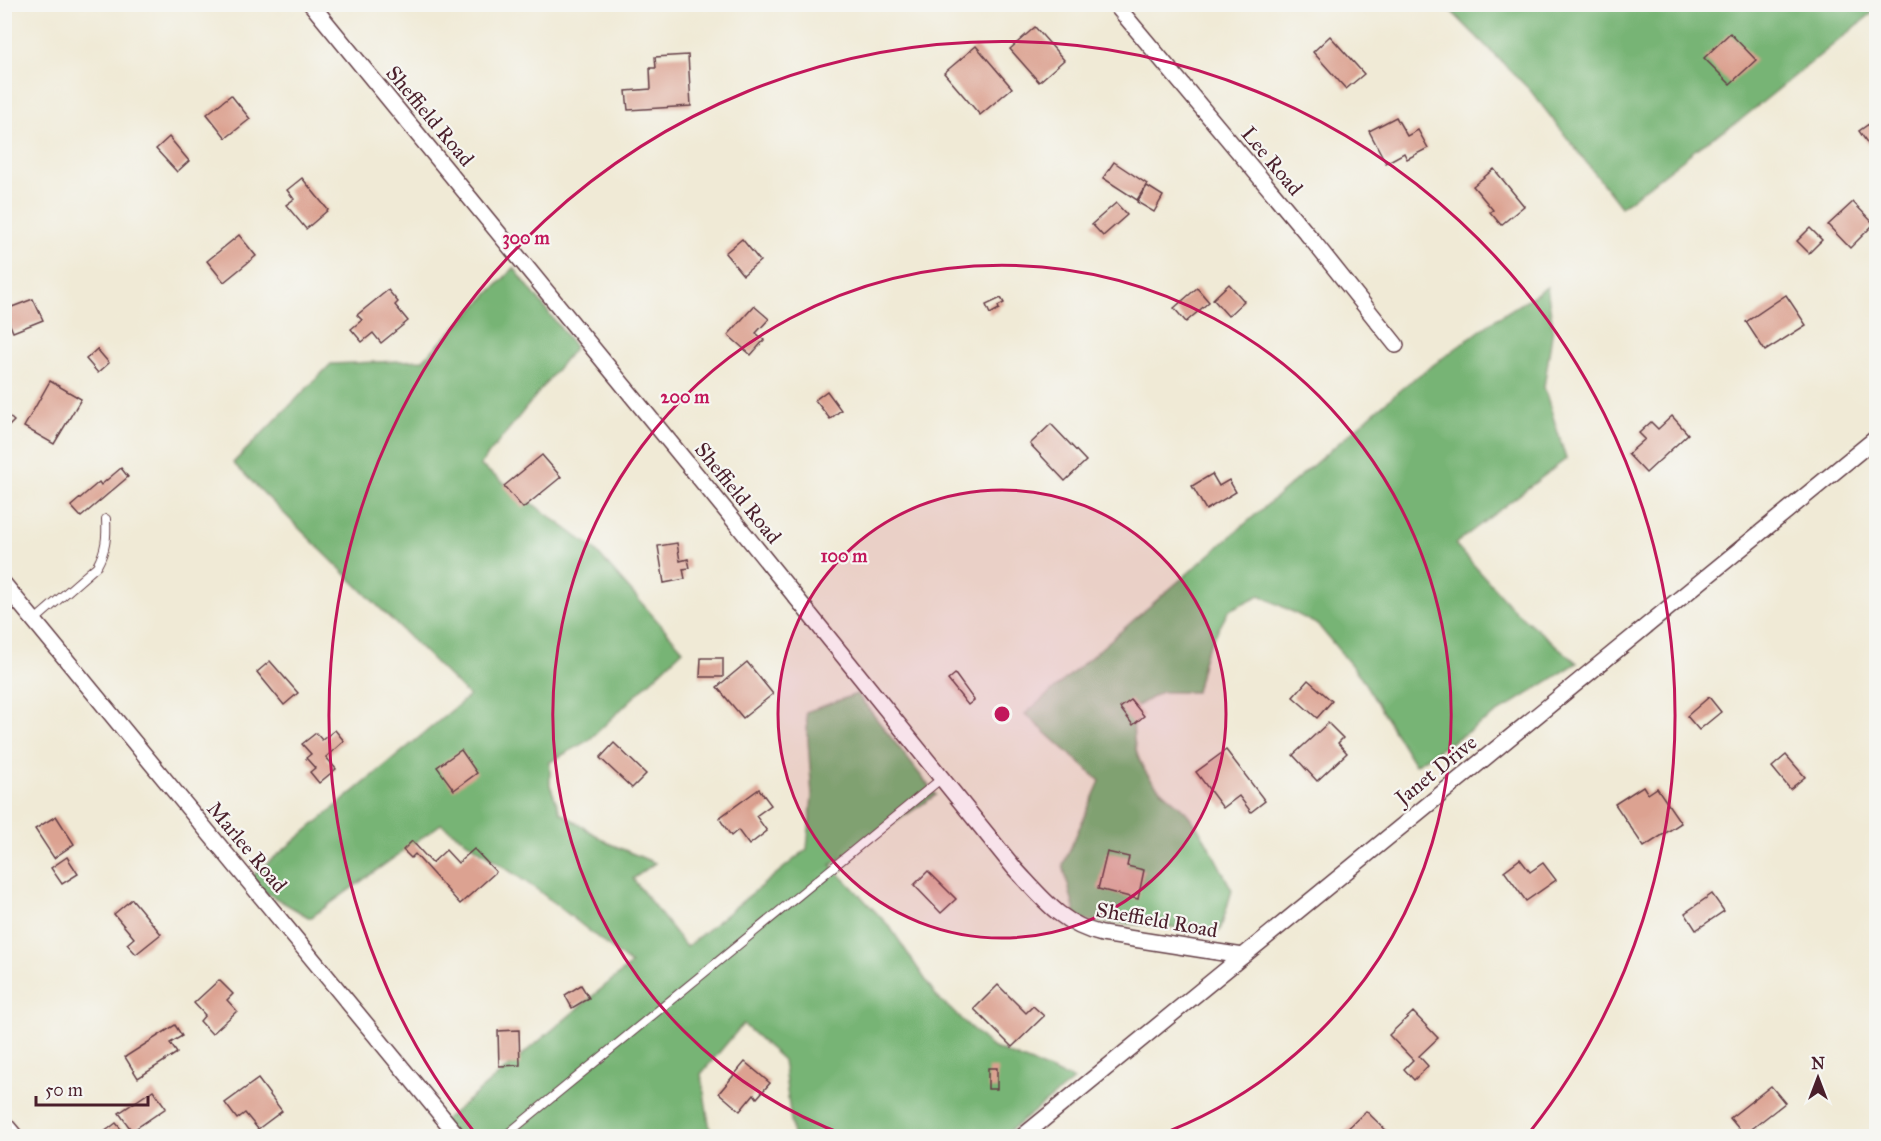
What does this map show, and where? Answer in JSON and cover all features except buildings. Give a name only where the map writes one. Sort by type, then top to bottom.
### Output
[{"type":"street","name":"Sheffield Road","points":[[310,4],[455,178],[943,777],[1015,869],[1054,911],[1085,930],[1243,956]]},
{"type":"street","name":"Lee Road","points":[[1115,4],[1313,241],[1396,345]]},
{"type":"street","name":"Janet Drive","points":[[1023,1137],[1876,438]]},
{"type":"street","name":"Marlee Road","points":[[4,584],[458,1137]]},
{"type":"street","points":[[4,1124],[15,1137]]},
{"type":"lane","points":[[34,620],[97,566],[104,554],[107,541],[106,519]]},
{"type":"lane","points":[[505,1137],[943,777]]},
{"type":"green space","points":[[1876,4],[1876,10],[1738,122],[1704,143],[1621,207],[1530,90],[1445,5]]},
{"type":"green space","points":[[514,268],[575,347],[480,465],[594,549],[683,650],[589,740],[550,762],[550,785],[560,812],[608,843],[655,863],[633,879],[686,947],[807,849],[812,796],[806,712],[857,694],[936,795],[831,865],[890,927],[937,997],[992,1047],[1074,1080],[1003,1136],[793,1136],[783,1060],[743,1024],[701,1074],[711,1136],[453,1136],[441,1123],[631,964],[539,891],[441,824],[310,918],[246,881],[469,696],[233,463],[331,364],[423,360]]},
{"type":"green space","points":[[1547,287],[1553,328],[1544,387],[1566,459],[1455,544],[1514,610],[1577,663],[1415,765],[1361,677],[1318,625],[1260,595],[1229,610],[1205,654],[1196,692],[1161,692],[1136,707],[1133,730],[1136,752],[1146,772],[1161,790],[1185,811],[1199,829],[1232,890],[1220,931],[1077,920],[1063,865],[1100,781],[1025,714],[1407,384],[1496,319]]}]
